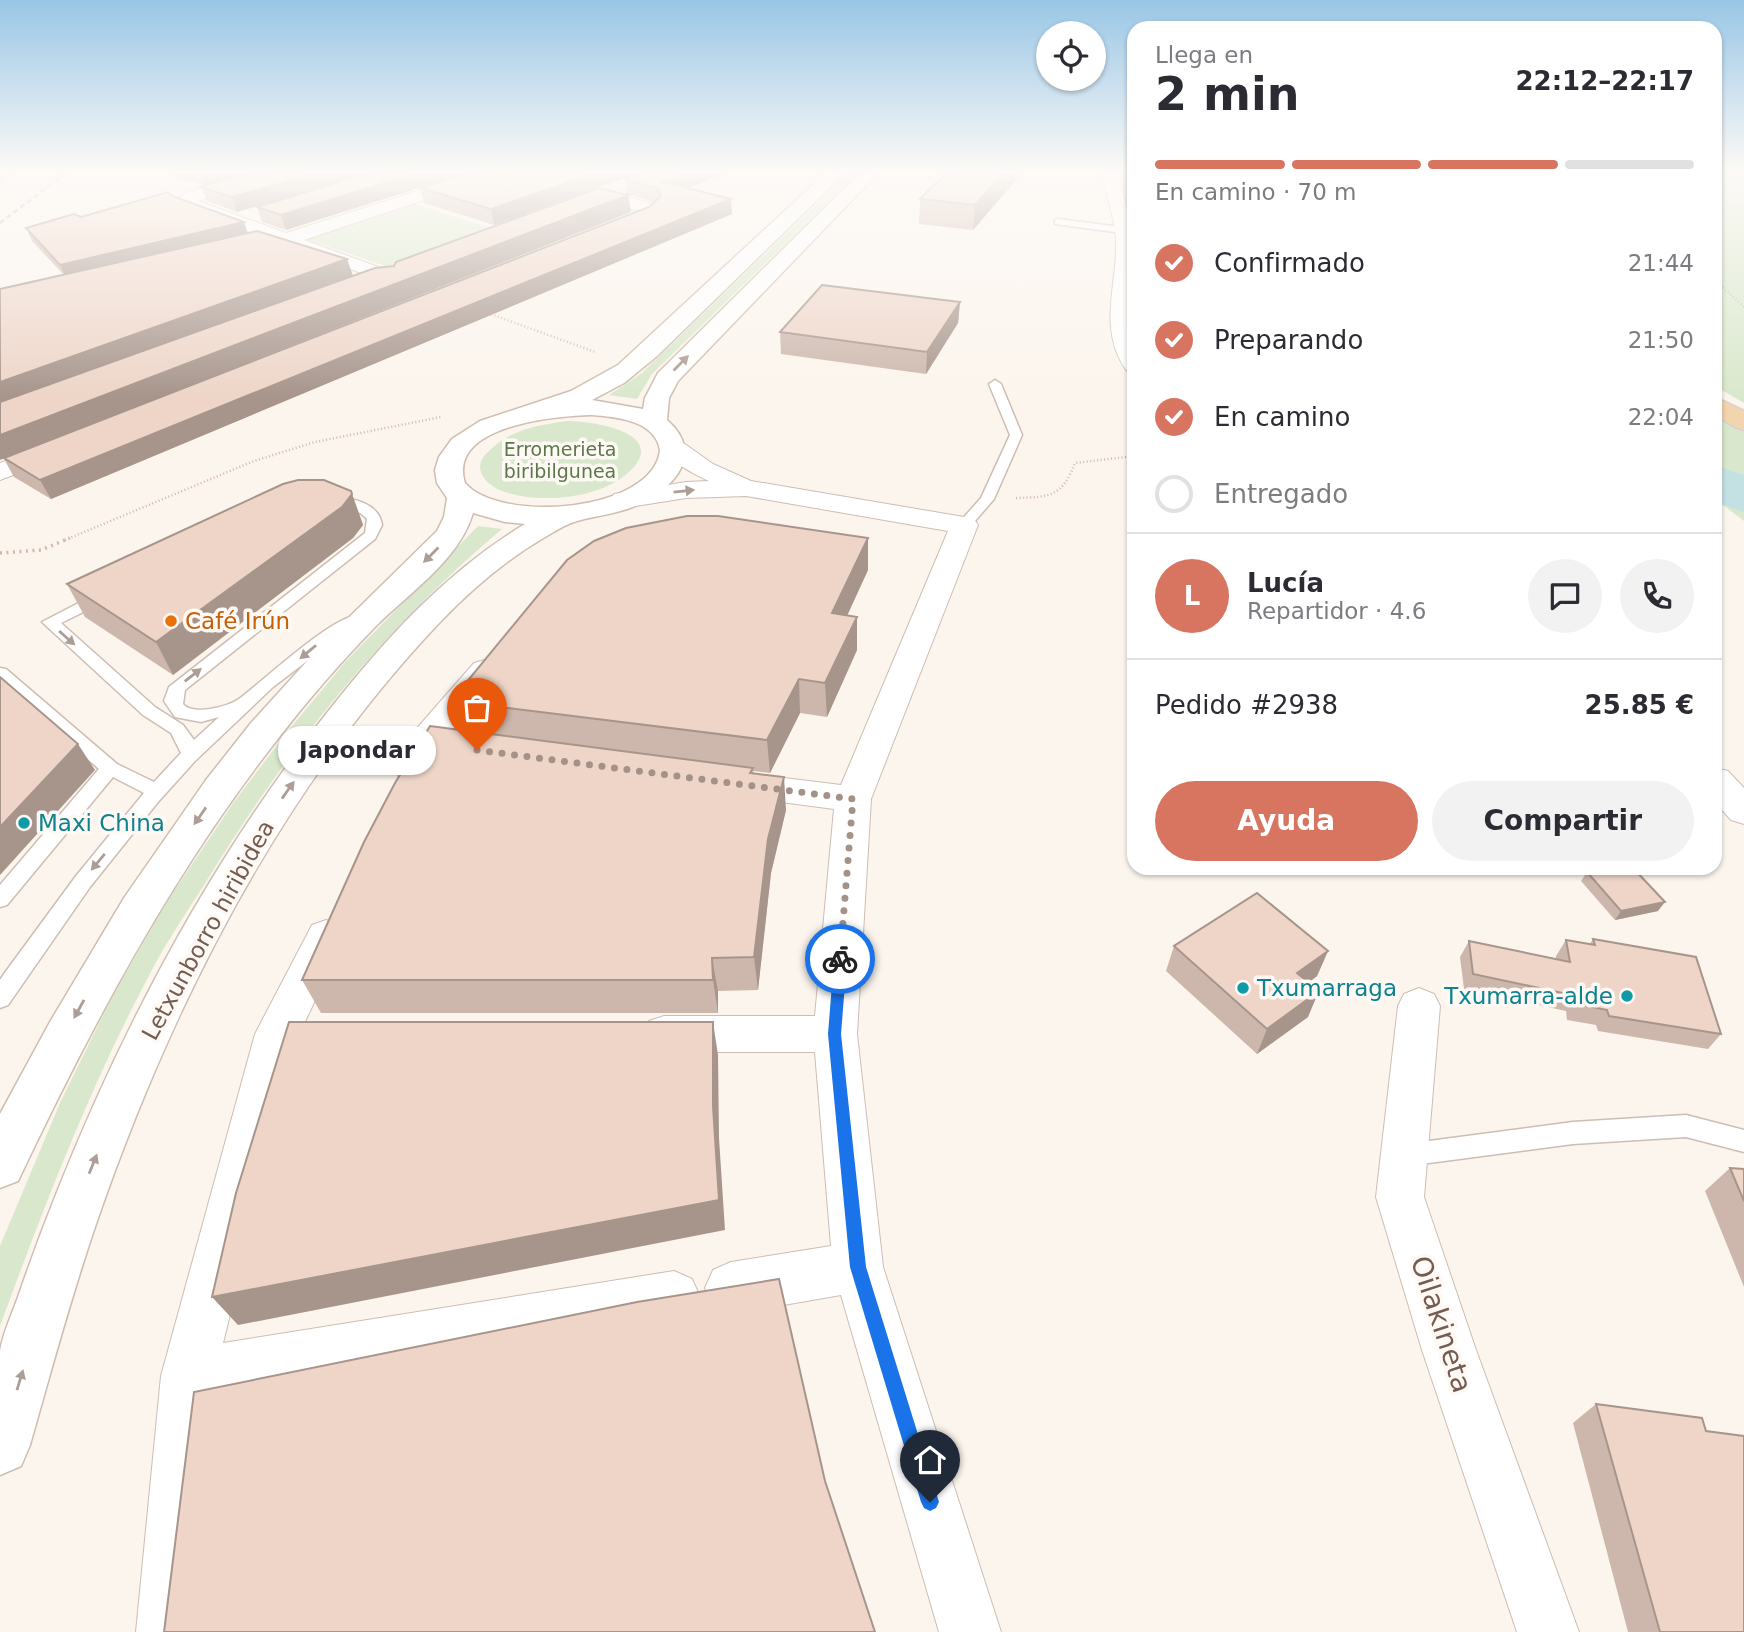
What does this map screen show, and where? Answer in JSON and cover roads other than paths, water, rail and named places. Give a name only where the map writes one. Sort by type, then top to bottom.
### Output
[{"type":"main road","points":[[539,411],[590,392],[625,371],[758,246]]},
{"type":"main road","points":[[654,423],[657,398],[667,378],[798,246]]},
{"type":"main road","points":[[565,408],[615,410],[654,423],[667,434],[673,447],[671,461],[662,475],[646,489],[595,510],[565,515],[504,513],[480,506],[461,496],[448,476],[450,460],[462,444],[484,429],[514,417],[565,408]]},
{"type":"main road","points":[[1722,408],[1744,422]]},
{"type":"main road","points":[[0,1166],[57,1049],[109,954],[167,863],[223,783],[277,714],[449,535],[457,522],[461,496]]},
{"type":"main road","name":"Letxunborro hiribidea","points":[[0,1445],[42,1304],[90,1170],[139,1055],[189,954],[238,866],[288,790],[337,723],[410,637],[473,572],[494,555],[565,515]]},
{"type":"street","points":[[299,246],[444,297]]},
{"type":"street","points":[[1125,246],[1121,333],[1127,348]]},
{"type":"street","points":[[356,285],[407,266]]},
{"type":"street","points":[[0,472],[76,442]]},
{"type":"street","points":[[673,447],[704,469],[746,488]]},
{"type":"street","points":[[623,500],[686,490],[746,488],[976,512],[853,799],[835,1034],[858,1267],[970,1632]]},
{"type":"street","points":[[393,804],[423,743],[513,637]]},
{"type":"street","points":[[423,743],[465,749]]},
{"type":"street","points":[[700,779],[853,799]]},
{"type":"street","points":[[1722,787],[1744,811]]},
{"type":"street","points":[[167,1632],[188,1376],[298,1034],[344,901]]},
{"type":"street","name":"Oilakineta","points":[[1419,1006],[1401,1197],[1449,1350],[1548,1632]]},
{"type":"street","points":[[626,1034],[835,1034]]},
{"type":"street","points":[[188,1376],[858,1267]]},
{"type":"lane","points":[[976,512],[1016,435],[995,384]]},
{"type":"lane","points":[[245,704],[201,716],[181,713],[173,705],[172,697],[178,687],[370,536],[376,525],[373,516],[364,509],[342,500],[312,503]]},
{"type":"lane","points":[[122,587],[50,622],[149,711],[177,729],[184,737],[191,754]]},
{"type":"lane","points":[[1,995],[79,885],[157,791],[213,730],[320,641],[384,600]]},
{"type":"lane","points":[[0,673],[110,768],[157,791]]},
{"type":"lane","points":[[0,899],[110,768]]},
{"type":"lane","points":[[1406,1155],[1573,1133],[1686,1126],[1744,1141]]},
{"type":"waterway","points":[[1722,485],[1744,496]]},
{"type":"place","name":"Café Irún","points":[[171,621]]},
{"type":"place","name":"Japondar","points":[[477,750]]},
{"type":"place","name":"Maxi China","points":[[24,823]]},
{"type":"place","name":"Txumarraga","points":[[1243,988]]},
{"type":"place","name":"Txumarra-alde","points":[[1627,996]]},
{"type":"park label","name":"Erromerieta biribilgunea","points":[[560,460]]}]
